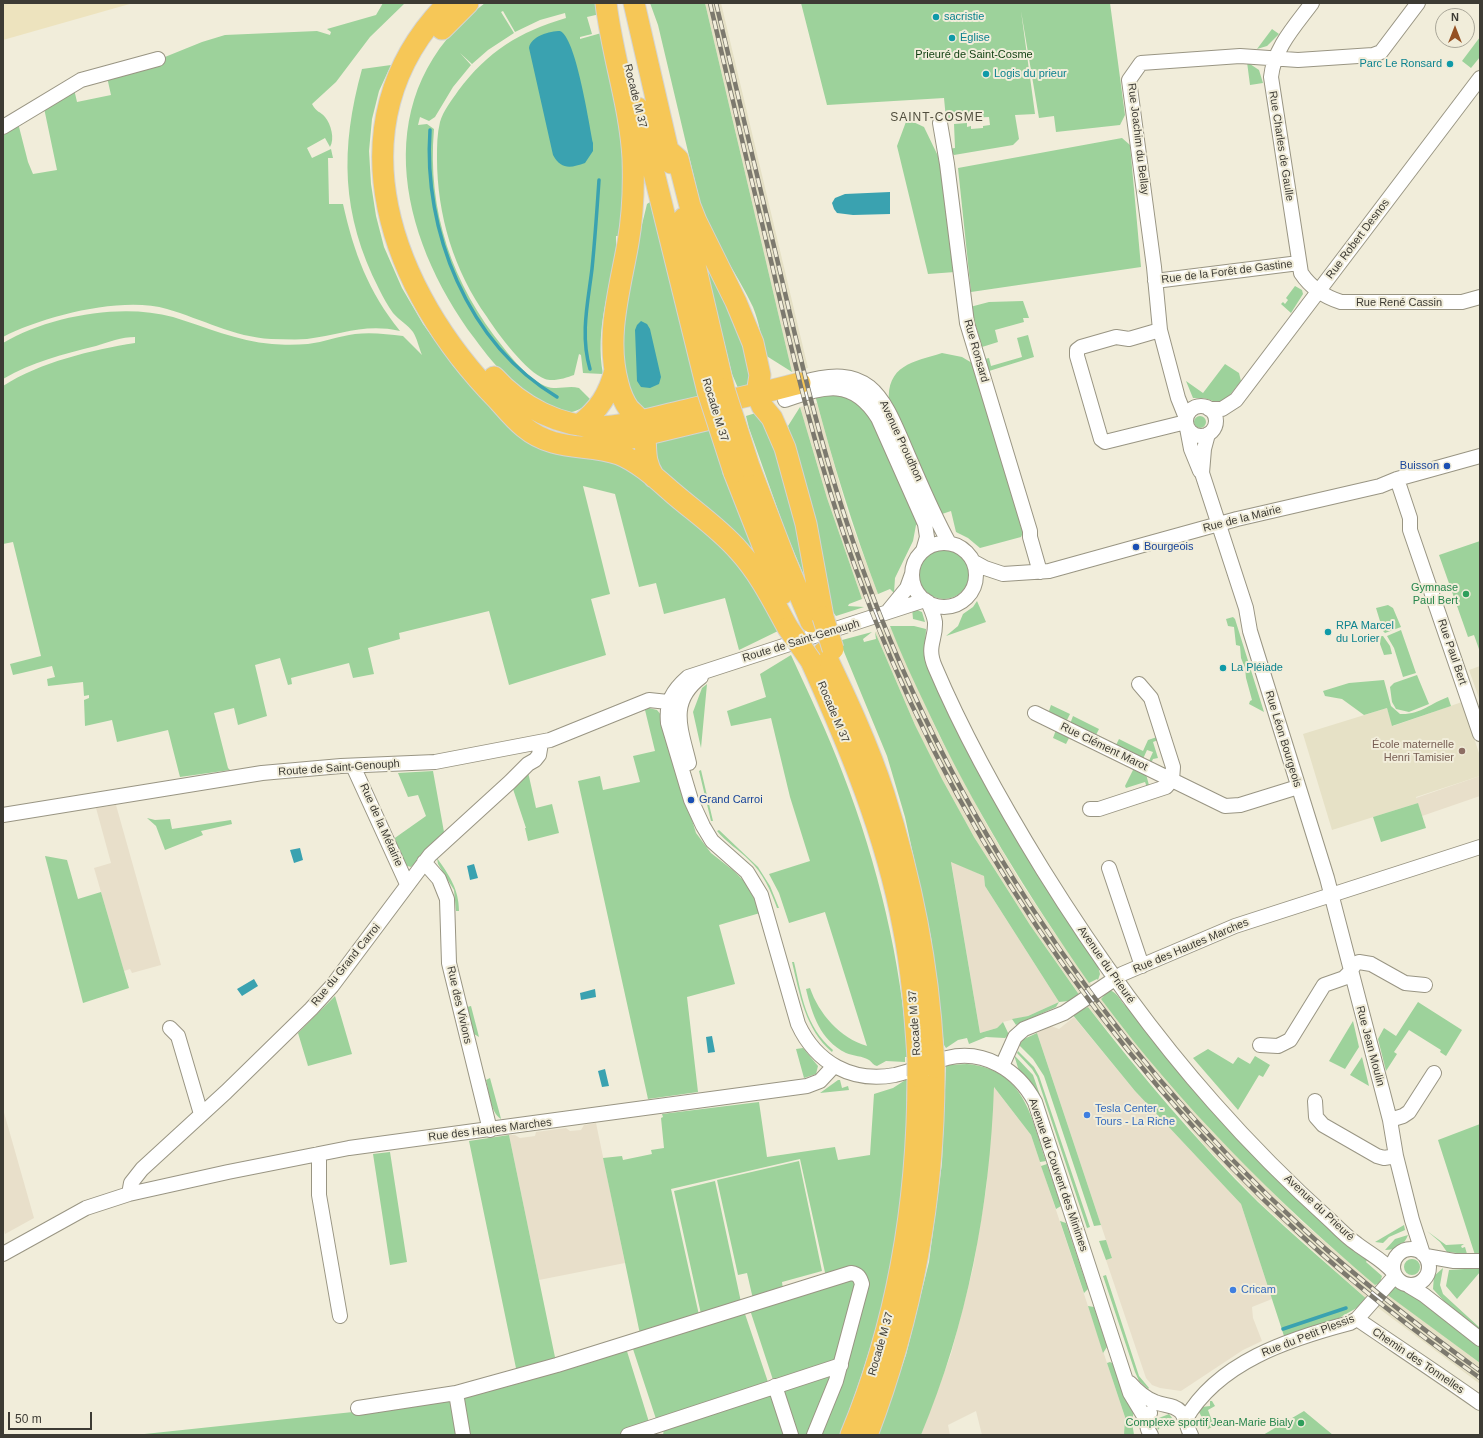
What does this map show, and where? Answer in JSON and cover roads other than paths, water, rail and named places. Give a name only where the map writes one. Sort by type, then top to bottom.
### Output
[{"type":"highway","points":[[448,3],[422,34],[401,72],[393,92],[388,113],[384,156],[386,199],[396,241],[406,268],[422,301],[458,355],[507,409],[533,434],[572,447],[608,451],[636,463],[739,550],[757,573],[804,623],[823,654]]},
{"type":"highway","points":[[468,3],[450,19],[425,52],[410,85],[403,105],[397,149],[397,177],[402,212],[414,254],[432,292],[455,329],[482,363],[512,394],[529,406],[548,416],[579,424],[601,427],[643,428]]},
{"type":"highway","points":[[606,3],[629,122],[633,158],[632,206],[628,242],[616,296],[613,333],[615,370],[628,408],[643,428],[646,461],[654,477]]},
{"type":"highway","name":"Rocade M 37","points":[[612,3],[716,391],[742,469],[780,547],[804,623],[823,654],[871,758],[886,800],[917,917],[927,978],[926,1063],[916,1168],[902,1264],[875,1369],[851,1435]]},
{"type":"highway","name":"Rocade M 37","points":[[634,3],[668,150],[716,391]]},
{"type":"highway","points":[[668,150],[678,159],[694,216],[743,316],[757,357],[760,375],[760,400],[772,418],[785,448],[806,524],[804,623]]},
{"type":"highway","points":[[757,357],[770,372],[800,382]]},
{"type":"highway","points":[[579,424],[600,406],[612,382],[615,370]]},
{"type":"highway","points":[[507,409],[540,429],[571,439],[615,441],[643,428],[760,400],[800,382]]},
{"type":"highway","points":[[760,400],[785,400],[782,422],[785,448]]},
{"type":"highway","name":"Rocade M 37","points":[[823,654],[856,765],[888,863],[903,925],[916,1016],[934,1105],[931,1171],[919,1252],[897,1348],[867,1435]]},
{"type":"street","name":"Rue Charles de Gaulle","points":[[1312,3],[1289,33],[1274,59],[1272,83],[1301,273],[1305,279],[1320,292]]},
{"type":"street","name":"Rue Joachim du Bellay","points":[[1218,524],[1202,473],[1196,465],[1186,422],[1160,330],[1129,80],[1142,63],[1240,56],[1298,60],[1373,55],[1381,52],[1418,3]]},
{"type":"street","points":[[3,127],[81,80],[158,59]]},
{"type":"street","name":"Rue Robert Desnos","points":[[1211,432],[1227,416],[1236,400],[1320,292],[1337,266],[1480,78]]},
{"type":"street","name":"Rue Ronsard","points":[[940,124],[948,164],[967,323],[1028,523],[1030,537],[1040,572]]},
{"type":"street","name":"Rue de la Forêt de Gastine","points":[[1155,281],[1299,263]]},
{"type":"street","name":"Rue René Cassin","points":[[1320,292],[1330,299],[1346,303],[1462,302],[1480,297]]},
{"type":"street","points":[[1160,330],[1129,339],[1116,337],[1081,347],[1077,350],[1076,356],[1102,441],[1108,442],[1186,422]]},
{"type":"street","name":"Avenue Proudhon","points":[[800,382],[824,376],[840,376],[856,380],[877,394],[890,413],[936,519],[949,543]]},
{"type":"street","name":"Rue Joachim du Bellay","points":[[1175,385],[1187,400],[1203,408]]},
{"type":"street","name":"Avenue Proudhon","points":[[785,400],[829,387],[850,391],[868,404],[878,418],[925,524],[927,537],[923,551]]},
{"type":"street","name":"Rue Robert Desnos","points":[[1203,408],[1222,409],[1236,400]]},
{"type":"street","points":[[1203,408],[1215,418],[1211,432],[1196,436],[1186,422],[1190,411],[1203,408]]},
{"type":"street","name":"Rue Joachim du Bellay","points":[[1202,473],[1204,449],[1211,432]]},
{"type":"street","name":"Rue de la Mairie","points":[[974,562],[985,568],[1004,574],[1040,572],[1218,524],[1380,486],[1397,479],[1480,456]]},
{"type":"street","name":"Rue Paul Bert","points":[[1397,479],[1410,518],[1410,530],[1480,734]]},
{"type":"street","name":"Rue Léon Bourgeois","points":[[1218,524],[1246,608],[1250,630],[1298,787],[1328,900]]},
{"type":"street","points":[[935,624],[945,611],[965,600],[974,589],[977,575],[974,562],[962,548],[949,543],[932,545],[923,551],[915,561],[912,574],[916,591],[926,601],[942,607],[954,606]]},
{"type":"street","name":"Route de Saint-Genouph","points":[[889,611],[907,588],[912,574]]},
{"type":"street","name":"Rue de la Mairie","points":[[974,589],[1004,574]]},
{"type":"street","name":"Route de Saint-Genouph","points":[[3,815],[262,773],[436,762],[541,743],[559,737],[641,702],[649,700],[674,705],[674,690],[688,677],[868,620],[889,611],[926,601]]},
{"type":"street","name":"Avenue du Prieuré","points":[[926,601],[935,624],[931,643],[931,657],[960,723],[994,786],[1067,908],[1121,975],[1171,1052],[1215,1105],[1270,1163],[1311,1203],[1394,1274]]},
{"type":"street","points":[[1090,809],[1099,809],[1166,787],[1172,780],[1173,767],[1151,698],[1139,684]]},
{"type":"street","name":"Avenue du Couvent des Minimes","points":[[674,705],[668,723],[692,800],[703,826],[712,841],[742,867],[758,889],[766,906],[798,1024],[809,1044],[825,1061],[834,1066],[848,1072],[881,1076],[896,1074],[947,1058],[964,1056],[983,1058],[1002,1066],[1017,1077],[1028,1089],[1035,1102],[1130,1393],[1147,1430]]},
{"type":"street","name":"Rue Clément Marot","points":[[1035,713],[1226,806],[1240,805],[1298,787]]},
{"type":"street","name":"Rue du Grand Carroi","points":[[135,1193],[137,1175],[288,1032],[332,986],[424,862],[539,755],[541,743]]},
{"type":"street","points":[[526,746],[529,755],[528,764]]},
{"type":"street","name":"Rue de la Métairie","points":[[354,766],[407,884]]},
{"type":"street","name":"Rue des Hautes Marches","points":[[1002,1066],[1017,1035],[1024,1029],[1064,1012],[1121,975],[1235,926],[1328,900],[1345,889],[1480,847]]},
{"type":"street","name":"Rue des Vivions","points":[[424,862],[439,879],[447,899],[449,963],[451,978],[490,1130]]},
{"type":"street","points":[[1109,868],[1142,966]]},
{"type":"street","name":"Rue Jean Moulin","points":[[1328,900],[1350,972],[1390,1120],[1396,1156],[1412,1220],[1425,1255]]},
{"type":"street","points":[[1260,1045],[1278,1046],[1290,1040],[1324,985],[1344,978],[1355,964],[1371,964],[1405,983],[1425,985]]},
{"type":"street","points":[[170,1028],[178,1036],[201,1114]]},
{"type":"street","name":"Rue des Hautes Marches","points":[[135,1193],[228,1172],[349,1148],[807,1086],[824,1078],[834,1066]]},
{"type":"street","points":[[1390,1120],[1403,1116],[1409,1112],[1434,1073]]},
{"type":"street","points":[[1315,1101],[1316,1116],[1323,1125],[1377,1156],[1384,1158],[1396,1156]]},
{"type":"street","points":[[319,1154],[319,1195],[340,1316]]},
{"type":"street","points":[[3,1254],[86,1208],[135,1193]]},
{"type":"street","name":"Rue Jean Moulin","points":[[1401,1252],[1411,1239],[1412,1220]]},
{"type":"street","points":[[1480,1260],[1454,1261],[1425,1255],[1413,1249],[1401,1252],[1394,1262],[1394,1274],[1403,1284],[1409,1286],[1444,1310],[1480,1339]]},
{"type":"street","name":"Avenue du Prieuré","points":[[1367,1250],[1381,1254],[1401,1252]]},
{"type":"street","points":[[1425,1255],[1429,1263],[1431,1293],[1444,1310]]},
{"type":"street","points":[[1409,1286],[1420,1284],[1429,1273],[1454,1261]]},
{"type":"street","points":[[358,1408],[456,1393],[557,1366],[851,1273],[860,1276],[862,1284],[836,1381],[814,1435]]},
{"type":"street","name":"Rue du Petit Plessis","points":[[1164,1405],[1182,1401],[1212,1386],[1254,1357],[1286,1342],[1357,1319],[1394,1274]]},
{"type":"street","name":"Chemin des Tonnelles","points":[[1357,1319],[1375,1332],[1400,1346],[1480,1403]]},
{"type":"street","points":[[628,1435],[657,1430],[775,1386],[841,1365]]},
{"type":"street","name":"Avenue du Couvent des Minimes","points":[[1125,1374],[1135,1388],[1144,1397],[1180,1410],[1190,1435]]},
{"type":"street","points":[[775,1386],[791,1435]]},
{"type":"street","name":"Rue du Petit Plessis","points":[[1185,1420],[1194,1404],[1212,1386]]},
{"type":"street","points":[[456,1393],[463,1435]]},
{"type":"street","name":"Avenue du Couvent des Minimes","points":[[1147,1430],[1153,1409],[1164,1405]]},
{"type":"street","points":[[1182,1435],[1185,1420]]},
{"type":"water","points":[[560,31],[566,37],[576,64],[593,143],[593,151],[585,163],[571,167],[559,163],[553,155],[529,48],[530,44],[537,37],[546,33]]},
{"type":"water","points":[[890,192],[890,214],[853,215],[837,213],[832,203],[835,198],[845,194]]},
{"type":"water","points":[[641,321],[647,324],[650,329],[661,377],[659,384],[650,388],[641,387],[637,381],[635,330]]},
{"type":"water","points":[[300,848],[303,860],[294,863],[290,850]]},
{"type":"water","points":[[474,864],[478,878],[470,880],[467,866]]},
{"type":"water","points":[[254,979],[258,986],[242,996],[237,989]]},
{"type":"water","points":[[595,989],[596,997],[581,1000],[580,993]]},
{"type":"water","points":[[712,1036],[715,1052],[708,1053],[706,1037]]},
{"type":"water","points":[[605,1069],[609,1086],[602,1087],[598,1071]]},
{"type":"waterway","points":[[430,130],[430,168],[434,207],[443,245],[457,281],[475,315],[498,347],[525,374],[557,397]]},
{"type":"waterway","points":[[590,369],[587,356],[585,331],[593,258],[599,180]]},
{"type":"waterway","points":[[1283,1329],[1346,1308]]},
{"type":"railway","points":[[710,3],[799,378],[841,527],[891,659],[934,751],[983,841],[1037,927],[1096,1010],[1160,1089],[1229,1165],[1302,1236],[1345,1274],[1434,1345],[1480,1378]]},
{"type":"railway","points":[[716,3],[808,389],[834,483],[881,616],[924,715],[974,812],[1030,904],[1091,993],[1159,1078],[1231,1159],[1309,1234],[1371,1288],[1480,1371]]},
{"type":"place","name":"sacristie","points":[[936,17]]},
{"type":"place","name":"Église","points":[[952,38]]},
{"type":"place","name":"Parc Le Ronsard","points":[[1450,64]]},
{"type":"place","name":"Logis du prieur","points":[[986,74]]},
{"type":"place","name":"Buisson","points":[[1447,466]]},
{"type":"place","name":"Bourgeois","points":[[1136,547]]},
{"type":"place","name":"Gymnase Paul Bert","points":[[1466,594]]},
{"type":"place","name":"RPA Marcel du Lorier","points":[[1328,632]]},
{"type":"place","name":"La Pléiade","points":[[1223,668]]},
{"type":"place","name":"École maternelle Henri Tamisier","points":[[1462,751]]},
{"type":"place","name":"Grand Carroi","points":[[691,800]]},
{"type":"place","name":"Tesla Center - Tours - La Riche","points":[[1087,1115]]},
{"type":"place","name":"Cricam","points":[[1233,1290]]},
{"type":"place","name":"Complexe sportif Jean-Marie Bialy","points":[[1301,1423]]},
{"type":"district","name":"SAINT-COSME","points":[[937,118]]},
{"type":"park label","name":"Prieuré de Saint-Cosme","points":[[974,55]]}]
